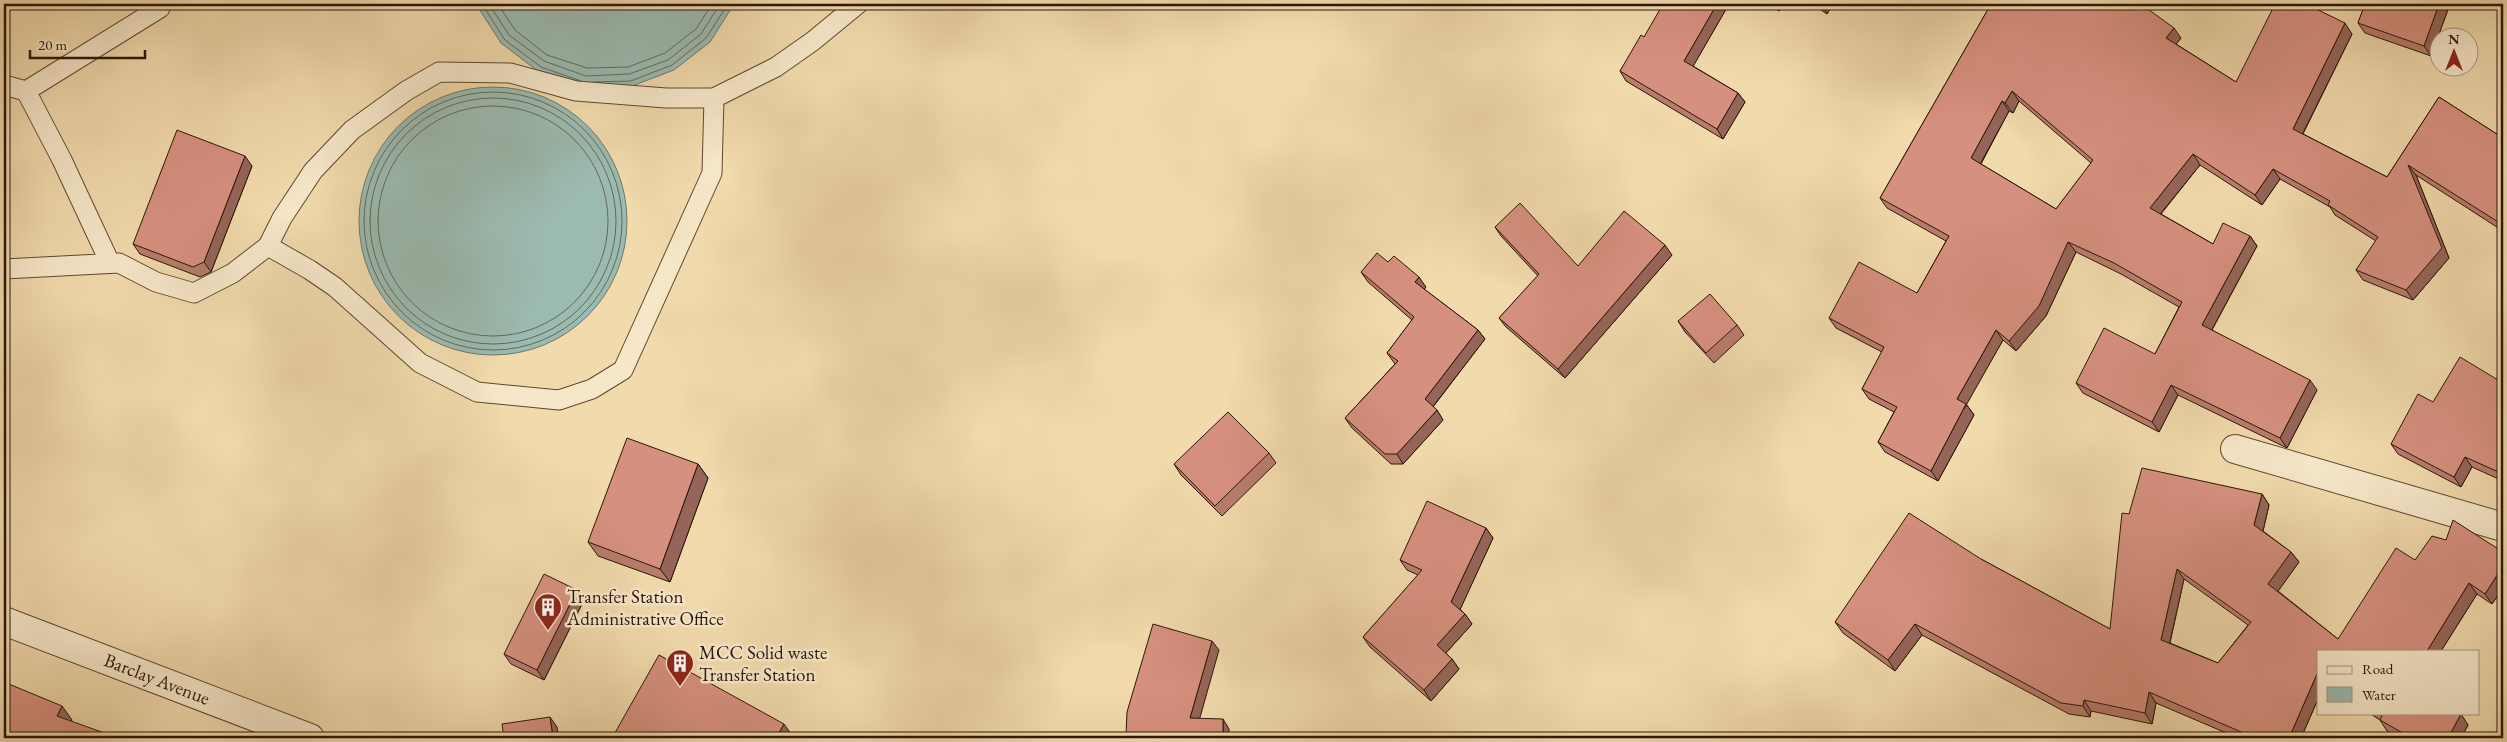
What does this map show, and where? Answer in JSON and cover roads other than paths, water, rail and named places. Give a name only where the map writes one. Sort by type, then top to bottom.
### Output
[{"type":"street","points":[[2235,449],[2503,528]]},
{"type":"street","name":"Barclay Avenue","points":[[4,621],[310,738]]},
{"type":"lane","points":[[4,269],[119,263],[156,282],[194,293],[232,273],[268,246],[282,218],[313,171],[352,130],[406,91],[439,72],[510,73],[576,91],[666,98],[714,98],[776,66],[813,41],[858,4]]},
{"type":"lane","points":[[4,85],[26,91],[160,8]]},
{"type":"lane","points":[[26,91],[62,160],[110,263]]},
{"type":"lane","points":[[268,246],[310,270],[335,288],[420,363],[477,392],[559,400],[592,389],[623,370],[712,173],[714,98]]},
{"type":"water","points":[[476,4],[734,4],[710,42],[674,70],[632,86],[584,87],[539,72],[501,43]]},
{"type":"water","points":[[480,87],[506,87],[532,92],[544,97],[568,109],[588,126],[605,146],[622,182],[627,208],[627,234],[622,260],[605,296],[588,316],[568,333],[532,350],[506,355],[480,355],[454,350],[418,333],[389,306],[381,296],[364,260],[359,234],[359,208],[364,182],[381,146],[408,117],[418,109],[454,92]]},
{"type":"place","name":"Transfer Station Administrative Office","points":[[548,631]]},
{"type":"place","name":"MCC Solid waste Transfer Station","points":[[680,687]]}]
